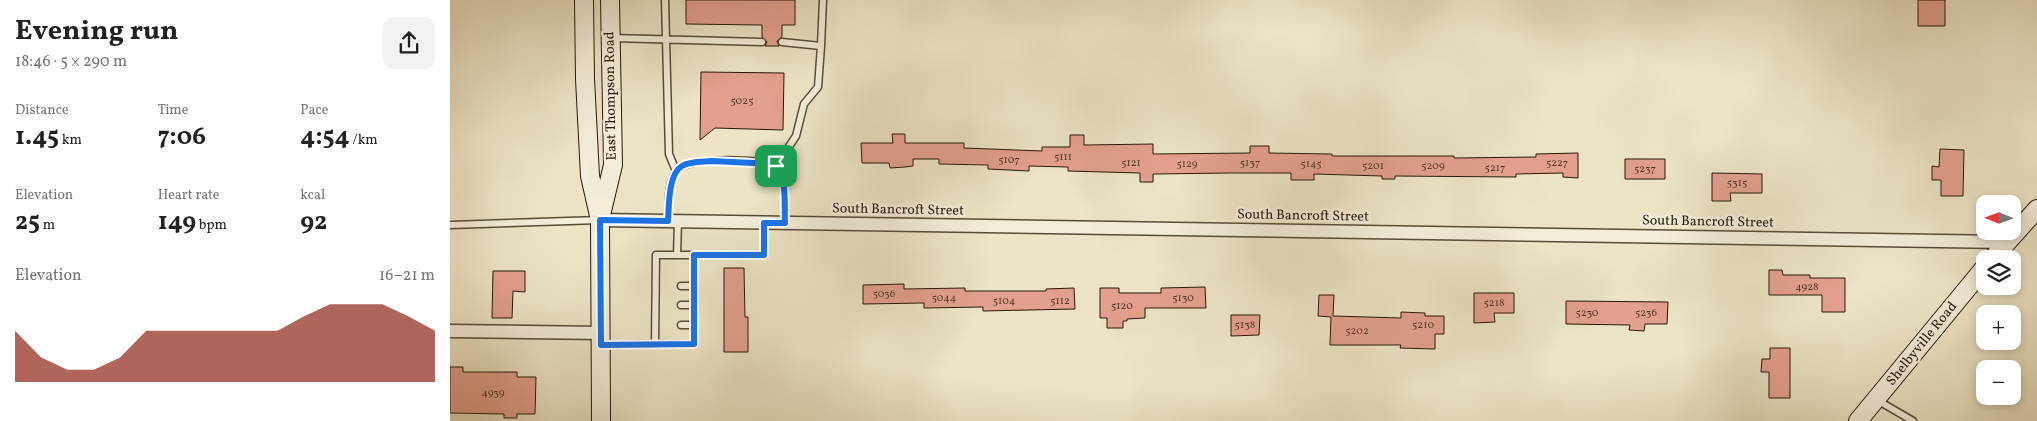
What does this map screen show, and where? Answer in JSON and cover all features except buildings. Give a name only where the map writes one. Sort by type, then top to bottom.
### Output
[{"type":"main road","name":"East Thompson Road","points":[[584,0],[585,79],[590,176],[600,220],[601,421]]},
{"type":"main road","name":"East Thompson Road","points":[[600,220],[613,165],[610,0]]},
{"type":"main road","points":[[1999,250],[2037,209]]},
{"type":"main road","name":"Shelbyville Road","points":[[1858,421],[1976,278]]},
{"type":"street","name":"South Bancroft Street","points":[[600,220],[2005,242]]},
{"type":"street","points":[[450,332],[601,339]]},
{"type":"lane","points":[[665,0],[669,154],[676,172]]},
{"type":"lane","points":[[776,166],[796,136],[804,104],[818,87],[823,0]]},
{"type":"lane","points":[[611,38],[762,42]]},
{"type":"lane","points":[[782,42],[821,46]]},
{"type":"lane","points":[[677,255],[671,184],[676,172],[682,166],[692,162],[764,162],[776,166],[782,180],[785,223]]},
{"type":"lane","points":[[450,225],[600,220]]},
{"type":"lane","points":[[655,344],[660,305],[660,286],[656,255],[764,255],[764,223]]},
{"type":"lane","points":[[601,339],[655,344],[694,344],[694,255]]},
{"type":"lane","points":[[681,286],[694,286]]},
{"type":"lane","points":[[681,305],[694,305]]},
{"type":"lane","points":[[656,325],[664,324]]},
{"type":"lane","points":[[681,325],[694,325]]},
{"type":"lane","points":[[1876,400],[1913,421]]},
{"type":"route","points":[[692,162],[764,162],[776,166],[779,168],[782,180],[785,223],[764,223],[764,255],[694,255],[694,344],[601,345],[600,220],[668,221],[671,184],[676,172],[682,166],[692,162]]}]
